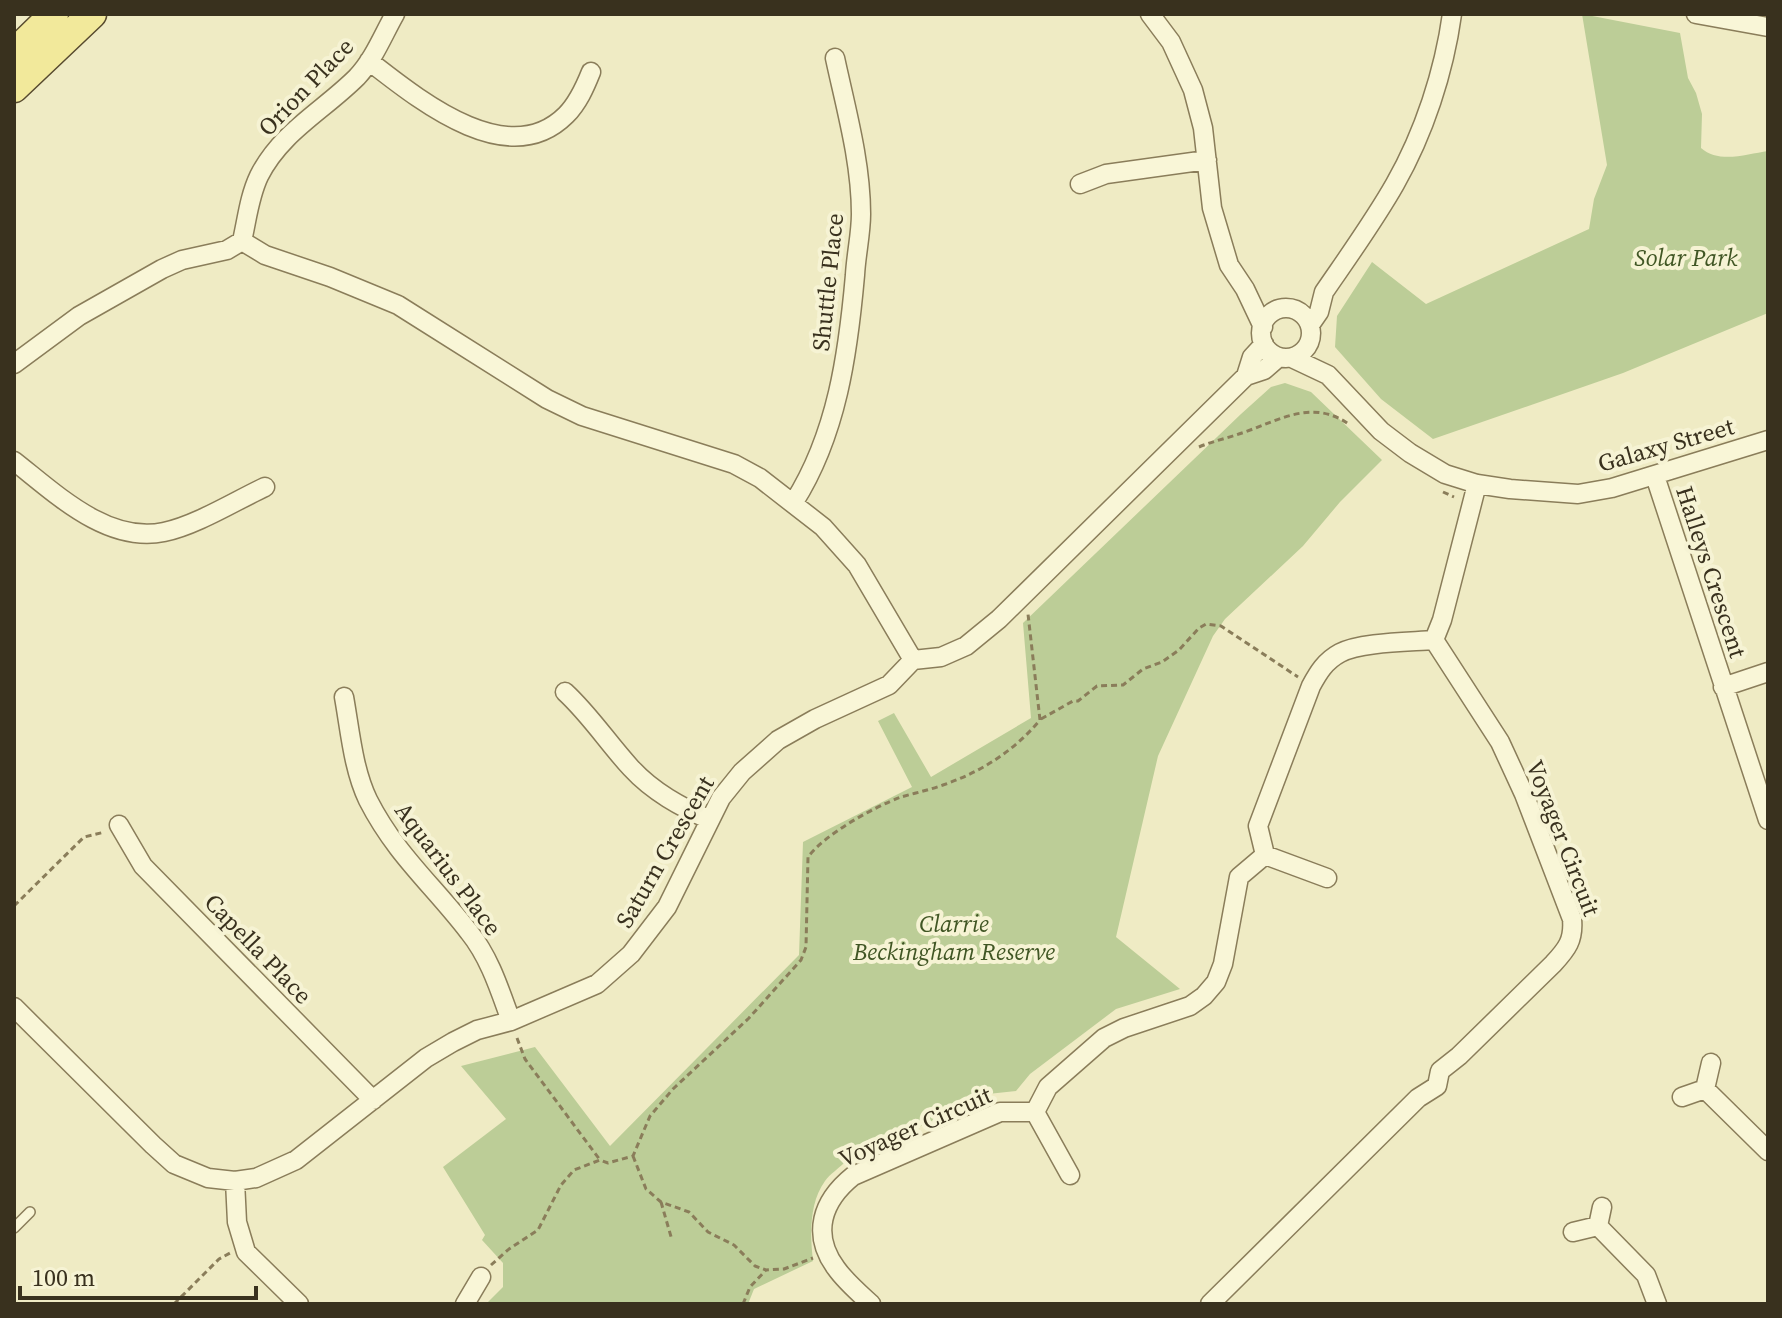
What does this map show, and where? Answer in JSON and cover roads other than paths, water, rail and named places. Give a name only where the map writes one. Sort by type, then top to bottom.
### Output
[{"type":"main road","points":[[14,53],[54,14]]},
{"type":"main road","points":[[14,88],[92,14]]},
{"type":"street","name":"Orion Place","points":[[242,241],[251,196],[259,175],[281,142],[357,76],[395,14]]},
{"type":"street","points":[[1150,14],[1171,42],[1193,90],[1203,128],[1212,208],[1229,265],[1245,289],[1271,353],[1286,358]]},
{"type":"street","points":[[14,364],[79,316],[162,269],[182,260],[221,252],[242,241],[265,255],[398,305],[547,399],[570,410],[734,464],[760,478],[823,527],[857,565],[913,660],[941,657],[966,646],[999,619],[1246,376],[1304,351],[1324,292],[1395,184],[1415,146],[1430,105],[1452,14]]},
{"type":"street","points":[[1696,14],[1768,27]]},
{"type":"street","name":"Shuttle Place","points":[[794,502],[809,479],[828,433],[840,389],[852,312],[861,214],[851,130],[835,58]]},
{"type":"street","points":[[369,61],[408,91],[475,130],[499,137],[526,136],[546,129],[566,116],[580,97],[591,72]]},
{"type":"street","points":[[1080,184],[1106,174],[1207,160]]},
{"type":"street","points":[[1245,289],[1307,319],[1310,332]]},
{"type":"street","points":[[1246,376],[1268,316],[1324,292]]},
{"type":"street","name":"Galaxy Street","points":[[1310,332],[1328,375],[1381,431],[1445,474],[1477,484],[1578,494],[1655,476],[1768,440]]},
{"type":"street","name":"Galaxy Street","points":[[1286,358],[1328,375]]},
{"type":"street","points":[[14,461],[93,520],[126,531],[163,532],[265,487]]},
{"type":"street","name":"Halleys Crescent","points":[[1655,476],[1768,820]]},
{"type":"street","points":[[1265,855],[1258,826],[1311,686],[1322,667],[1341,652],[1383,644],[1434,640],[1477,484]]},
{"type":"street","name":"Voyager Circuit","points":[[1210,1304],[1418,1098],[1437,1086],[1440,1071],[1553,964],[1567,949],[1574,935],[1572,919],[1524,794],[1500,742],[1434,640]]},
{"type":"street","name":"Saturn Crescent","points":[[14,1007],[174,1164],[208,1178],[235,1181],[256,1178],[296,1160],[426,1058],[453,1042],[597,984],[631,954],[667,907],[721,798],[742,772],[778,740],[889,685],[913,660]]},
{"type":"street","points":[[1723,687],[1768,672]]},
{"type":"street","points":[[565,692],[583,709],[632,770],[681,807],[710,820]]},
{"type":"street","name":"Aquarius Place","points":[[344,697],[366,796],[398,850],[471,934],[492,971],[511,1021]]},
{"type":"street","name":"Capella Place","points":[[119,825],[143,866],[373,1100]]},
{"type":"street","points":[[1265,855],[1327,878]]},
{"type":"street","points":[[1070,1175],[1035,1112],[1048,1087],[1104,1038],[1124,1028],[1162,1018],[1204,996],[1216,982],[1223,964],[1239,877],[1265,855]]},
{"type":"street","points":[[1705,1089],[1711,1063]]},
{"type":"street","points":[[1682,1097],[1705,1089]]},
{"type":"street","points":[[1705,1089],[1768,1151]]},
{"type":"street","name":"Voyager Circuit","points":[[871,1304],[835,1268],[820,1236],[825,1210],[835,1190],[853,1176],[1000,1112],[1035,1112]]},
{"type":"street","points":[[235,1181],[237,1222],[246,1252],[299,1304]]},
{"type":"street","points":[[1573,1232],[1600,1216],[1646,1275],[1657,1304]]},
{"type":"street","points":[[465,1304],[481,1277]]},
{"type":"lane","points":[[14,1228],[30,1212]]},
{"type":"park label","name":"Solar Park","points":[[1686,258]]},
{"type":"park label","name":"Clarrie Beckingham Reserve","points":[[954,938]]}]
